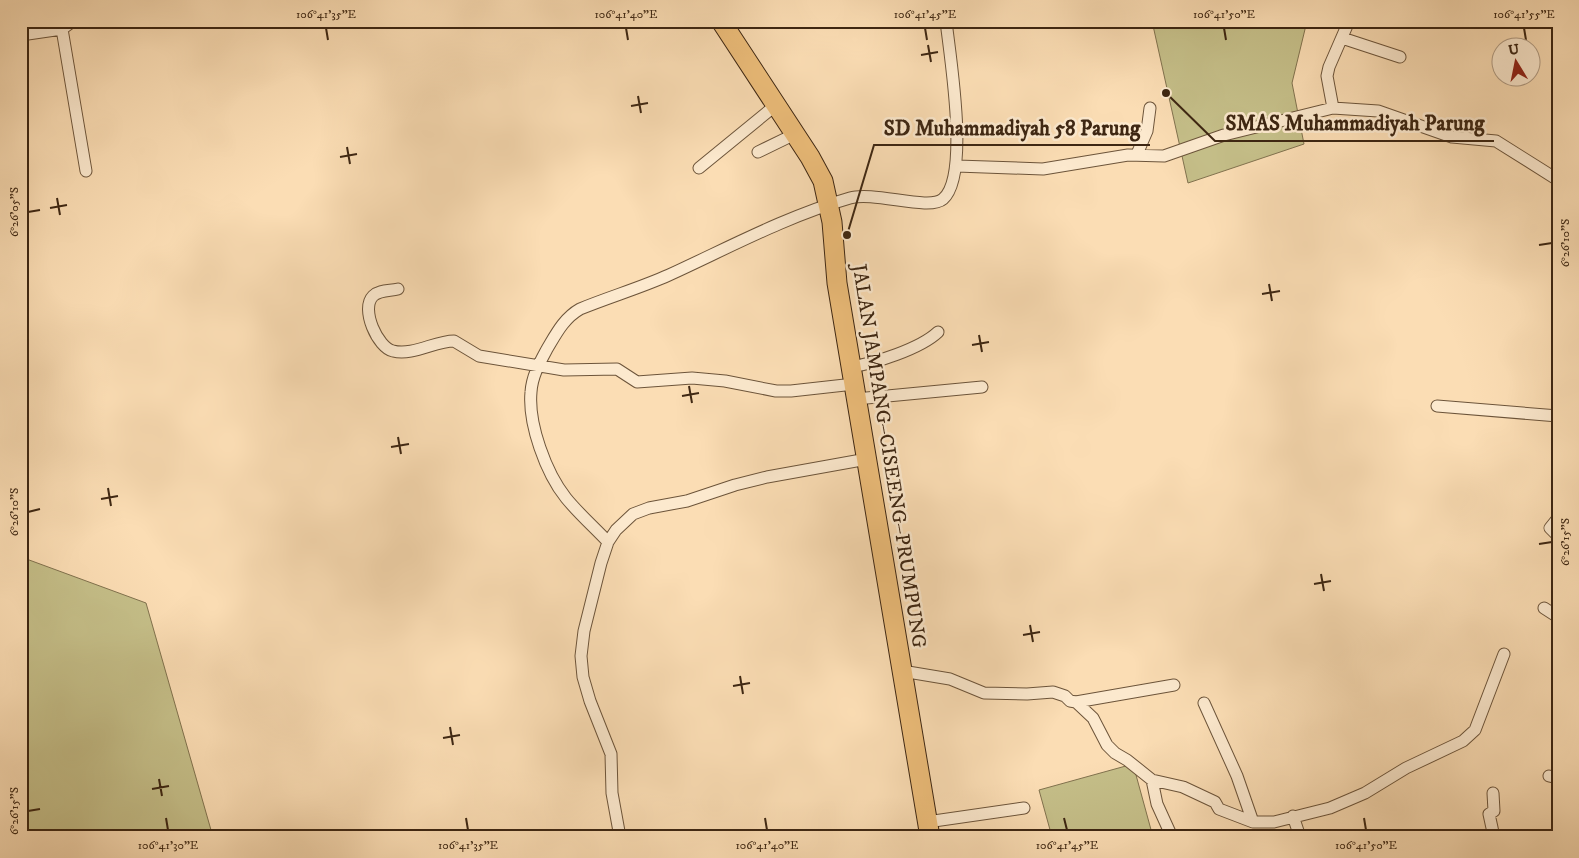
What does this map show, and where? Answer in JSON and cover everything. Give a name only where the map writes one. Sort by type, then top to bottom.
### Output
[{"type":"main road","name":"JALAN JAMPANG–CISEENG–PRUMPUNG","points":[[721,21],[795,134],[823,181],[830,205],[837,283],[928,829]]},
{"type":"street","points":[[21,35],[62,28],[73,21]]},
{"type":"street","points":[[608,542],[566,498],[548,469],[537,436],[531,404],[531,391],[538,365],[557,332],[574,313],[666,276],[728,247],[830,205],[862,196],[886,197],[929,205],[943,200],[949,190],[957,166],[957,138],[946,21]]},
{"type":"street","points":[[1333,108],[1327,76],[1331,58],[1349,21]]},
{"type":"street","points":[[62,28],[86,171]]},
{"type":"street","points":[[1342,38],[1400,57]]},
{"type":"street","points":[[699,168],[776,105]]},
{"type":"street","points":[[1137,154],[1147,131],[1150,108]]},
{"type":"street","points":[[957,166],[1043,169],[1137,154],[1158,156],[1173,154],[1224,134],[1333,108],[1378,111],[1452,137],[1496,141],[1558,180]]},
{"type":"street","points":[[758,152],[795,134]]},
{"type":"street","points":[[398,289],[377,294],[369,304],[374,329],[384,347],[389,350],[401,352],[454,341],[479,356],[564,370],[617,369],[638,382],[692,378],[725,381],[776,391],[854,383],[982,387]]},
{"type":"street","points":[[854,383],[891,356],[918,344],[938,332]]},
{"type":"street","points":[[1437,406],[1558,416]]},
{"type":"street","points":[[620,837],[612,793],[611,754],[590,701],[583,677],[581,656],[584,631],[608,542],[616,530],[633,514],[649,508],[687,501],[735,485],[767,477],[867,458]]},
{"type":"street","points":[[1558,518],[1550,528],[1558,536]]},
{"type":"street","points":[[1544,608],[1558,617]]},
{"type":"street","points":[[902,671],[950,679],[984,693],[1027,694],[1053,692],[1076,702],[1093,718],[1107,745],[1152,780],[1183,787],[1215,802],[1219,809],[1253,822],[1274,822],[1330,808],[1365,793],[1406,768],[1463,741],[1475,730],[1504,654]]},
{"type":"street","points":[[1076,702],[1174,685]]},
{"type":"street","points":[[1204,703],[1236,776],[1253,822]]},
{"type":"street","points":[[1152,780],[1156,804],[1172,837]]},
{"type":"street","points":[[1494,793],[1494,811],[1489,814],[1494,837]]},
{"type":"street","points":[[928,829],[1024,808]]},
{"type":"street","points":[[1293,816],[1300,837]]},
{"type":"shaded area","points":[[1152,21],[1307,21],[1292,83],[1304,144],[1188,183]]},
{"type":"shaded area","points":[[21,557],[146,603],[213,837],[21,837]]},
{"type":"shaded area","points":[[1133,764],[1153,837],[1052,837],[1039,790]]},
{"type":"place","name":"SMAS Muhammadiyah Parung","points":[[1166,93]]},
{"type":"place","name":"SD Muhammadiyah 58 Parung","points":[[847,235]]}]
